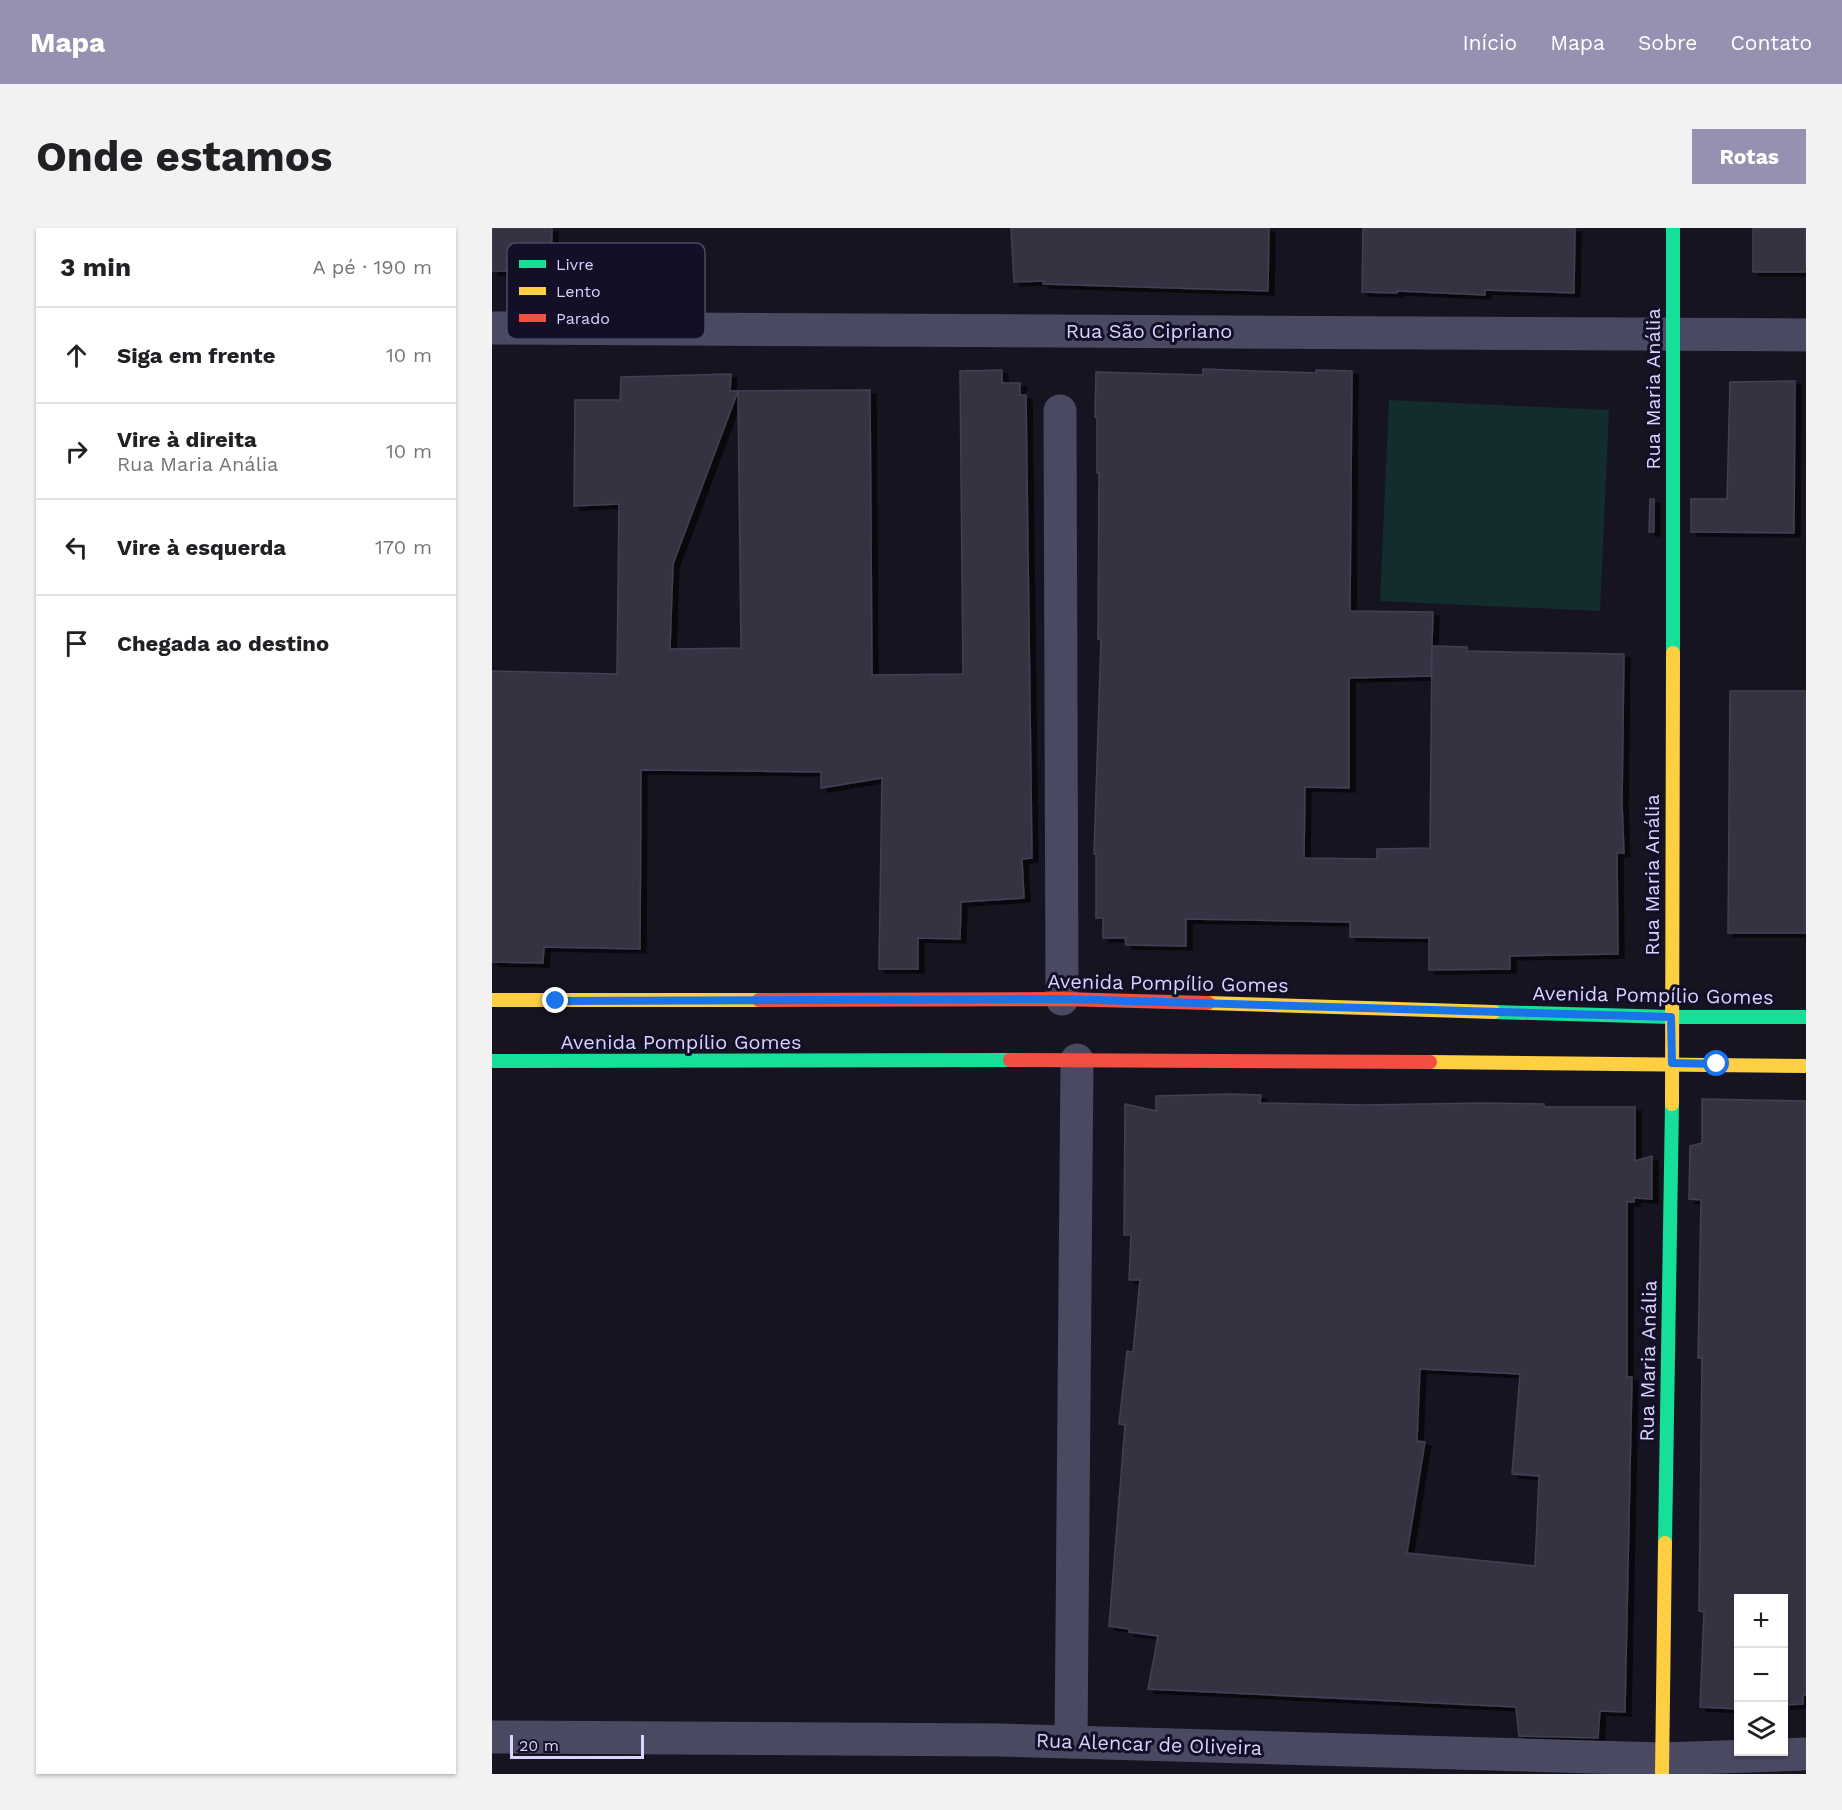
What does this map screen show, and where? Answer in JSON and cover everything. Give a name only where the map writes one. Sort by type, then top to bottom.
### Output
[{"type":"main road","name":"Rua Maria Anália","points":[[1662,1766],[1672,1063],[1673,228]]},
{"type":"main road","name":"Avenida Pompílio Gomes","points":[[492,1000],[1062,999],[1671,1017],[1806,1017]]},
{"type":"main road","name":"Avenida Pompílio Gomes","points":[[492,1061],[1077,1060],[1672,1063],[1806,1066]]},
{"type":"street","name":"Rua São Cipriano","points":[[492,328],[507,328]]},
{"type":"street","name":"Rua São Cipriano","points":[[705,329],[1806,334]]},
{"type":"street","points":[[1060,411],[1062,999]]},
{"type":"street","points":[[1071,1742],[1077,1060]]},
{"type":"street","name":"Rua Alencar de Oliveira","points":[[492,1737],[1071,1742],[1662,1766],[1806,1754]]},
{"type":"green space","points":[[1389,400],[1609,410],[1600,611],[1380,601]]},
{"type":"building","points":[[492,228],[552,228],[552,243],[507,243],[507,271],[492,271]]},
{"type":"building","points":[[1011,228],[1269,228],[1268,291],[1043,284],[1044,281],[1014,282]]},
{"type":"building","points":[[1363,228],[1575,228],[1574,293],[1485,290],[1485,295],[1397,291],[1397,293],[1362,292]]},
{"type":"building","points":[[1753,228],[1805,228],[1806,272],[1753,272]]},
{"type":"building","points":[[1203,369],[1316,373],[1316,370],[1352,371],[1350,611],[1433,612],[1431,676],[1349,678],[1349,788],[1305,787],[1304,858],[1377,859],[1377,849],[1430,848],[1432,646],[1467,647],[1467,651],[1624,654],[1622,803],[1624,853],[1617,853],[1618,954],[1510,956],[1510,969],[1429,970],[1429,938],[1350,937],[1350,922],[1186,919],[1186,946],[1126,945],[1125,938],[1103,938],[1103,918],[1096,918],[1096,854],[1094,854],[1101,639],[1098,639],[1099,473],[1097,473],[1097,418],[1095,417],[1096,372],[1203,375]]},
{"type":"building","points":[[1002,370],[1002,383],[1020,383],[1020,395],[1026,395],[1032,858],[1022,859],[1024,898],[961,902],[960,939],[918,938],[918,969],[879,969],[882,778],[821,788],[821,772],[641,770],[640,949],[544,947],[543,963],[492,962],[492,671],[617,674],[619,504],[574,506],[575,400],[620,400],[621,377],[731,374],[730,391],[870,390],[872,675],[963,674],[960,371]],"holes":[[[738,391],[741,648],[670,649],[673,564]]]},
{"type":"building","points":[[1795,381],[1794,533],[1691,532],[1691,499],[1727,499],[1730,382]]},
{"type":"building","points":[[1650,499],[1654,499],[1654,532],[1649,532]]},
{"type":"building","points":[[1730,691],[1806,691],[1806,933],[1728,933]]},
{"type":"building","points":[[1261,1095],[1260,1103],[1364,1105],[1483,1103],[1544,1104],[1544,1107],[1635,1107],[1635,1161],[1652,1156],[1652,1199],[1634,1198],[1634,1202],[1627,1202],[1627,1377],[1632,1377],[1625,1712],[1600,1711],[1598,1738],[1519,1736],[1516,1707],[1148,1689],[1158,1636],[1129,1632],[1129,1629],[1109,1626],[1125,1425],[1119,1424],[1127,1351],[1133,1352],[1140,1280],[1129,1280],[1131,1235],[1124,1235],[1125,1104],[1156,1111],[1156,1096]],"holes":[[[1420,1369],[1520,1374],[1512,1474],[1539,1476],[1535,1566],[1407,1553],[1425,1442],[1417,1441]]]},
{"type":"building","points":[[1702,1099],[1806,1101],[1806,1695],[1803,1695],[1803,1704],[1788,1705],[1788,1594],[1734,1594],[1734,1709],[1700,1707],[1704,1612],[1699,1611],[1702,1358],[1698,1358],[1701,1200],[1689,1199],[1690,1146],[1702,1143]]},
{"type":"traffic: fast","points":[[1673,228],[1673,653]]},
{"type":"traffic: fast","points":[[1494,1012],[1671,1017],[1806,1017]]},
{"type":"traffic: fast","points":[[492,1061],[1010,1060]]},
{"type":"traffic: fast","points":[[1665,1543],[1672,1104]]},
{"type":"traffic: slow","points":[[1672,1104],[1673,653]]},
{"type":"traffic: slow","points":[[492,1000],[759,1000]]},
{"type":"traffic: slow","points":[[1208,1003],[1494,1012]]},
{"type":"traffic: slow","points":[[1430,1062],[1806,1066]]},
{"type":"traffic: slow","points":[[1662,1774],[1665,1543]]},
{"type":"traffic: jam","points":[[759,1000],[1062,999],[1208,1003]]},
{"type":"traffic: jam","points":[[1010,1060],[1430,1062]]},
{"type":"route","points":[[556,1001],[1062,999],[1671,1017],[1672,1063],[1717,1064]]}]
